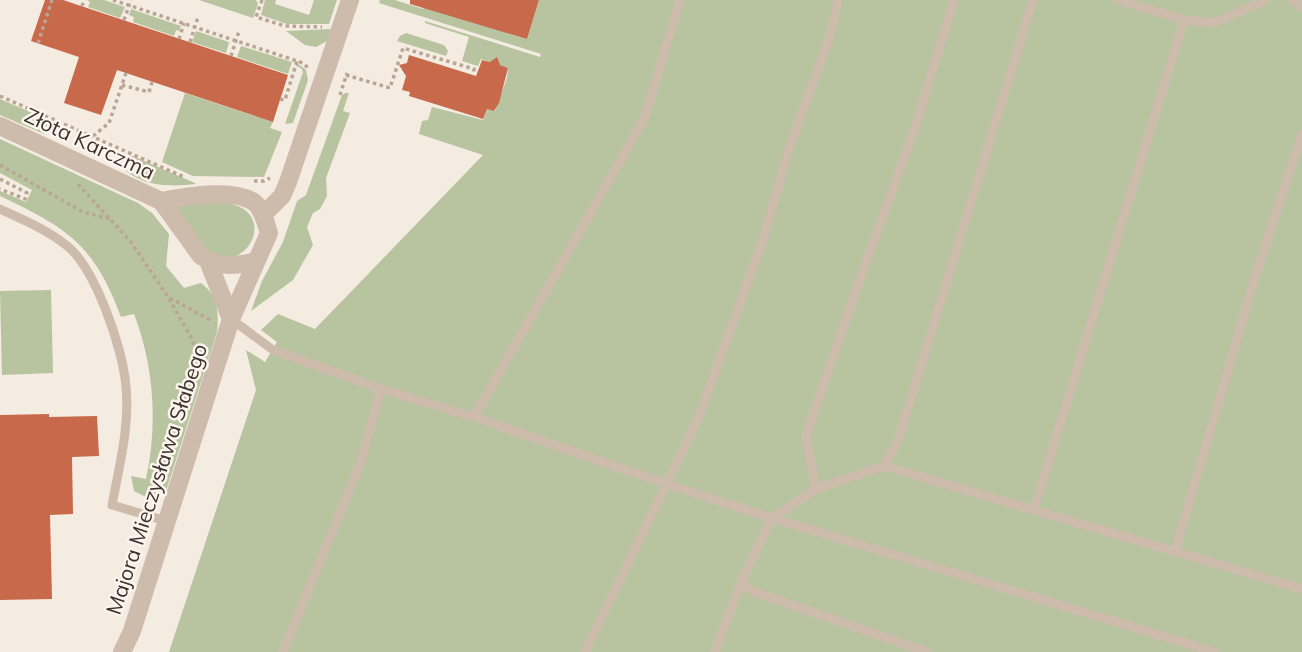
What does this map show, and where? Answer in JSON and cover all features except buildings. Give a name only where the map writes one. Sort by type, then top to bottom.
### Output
[{"type":"street","points":[[208,261],[232,266],[254,261],[269,233],[263,215],[282,196],[288,182],[350,0]]},
{"type":"street","name":"Złota Karczma","points":[[0,126],[161,201],[201,256],[208,261]]},
{"type":"street","name":"Złota Karczma","points":[[161,201],[205,193],[237,196],[255,203],[263,215]]},
{"type":"street","points":[[208,261],[229,323]]},
{"type":"street","name":"Majora Mieczysława Słabego","points":[[122,652],[132,631],[229,323],[254,261]]},
{"type":"lane","points":[[474,417],[645,117],[680,0]]},
{"type":"lane","points":[[584,652],[698,419],[764,237],[790,146],[830,36],[838,0]]},
{"type":"lane","points":[[816,489],[806,436],[914,131],[954,0]]},
{"type":"lane","points":[[884,466],[898,441],[1033,0]]},
{"type":"lane","points":[[1118,0],[1184,20],[1215,23],[1265,0]]},
{"type":"lane","points":[[1292,0],[1302,8]]},
{"type":"lane","points":[[1034,509],[1184,20]]},
{"type":"lane","points":[[1175,551],[1256,274],[1302,134]]},
{"type":"lane","points":[[0,209],[44,230],[68,246],[83,262],[103,305],[121,359],[127,388],[124,436],[113,505],[166,521]]},
{"type":"lane","points":[[229,323],[272,350],[381,389],[474,417],[772,518],[1215,652]]},
{"type":"lane","points":[[283,652],[360,464],[381,389]]},
{"type":"lane","points":[[715,652],[741,582],[772,518],[816,489],[884,466],[1302,589]]},
{"type":"lane","points":[[741,582],[752,591],[928,652]]},
{"type":"path","points":[[38,43],[52,0]]},
{"type":"path","points":[[82,6],[84,0]]},
{"type":"path","points":[[113,0],[130,3],[298,61],[311,72]]},
{"type":"path","points":[[262,0],[256,17],[285,26],[333,27]]},
{"type":"path","points":[[124,20],[130,3]]},
{"type":"path","points":[[190,42],[198,17]]},
{"type":"path","points":[[179,39],[184,23]]},
{"type":"path","points":[[231,56],[239,32]]},
{"type":"path","points":[[346,75],[390,88],[403,48],[431,59],[474,69],[473,75]]},
{"type":"path","points":[[280,99],[285,100],[298,61]]},
{"type":"path","points":[[398,65],[405,67]]},
{"type":"path","points":[[93,136],[108,123],[126,73]]},
{"type":"path","points":[[122,85],[149,92],[152,82]]},
{"type":"path","points":[[0,96],[189,180]]},
{"type":"path","points":[[0,165],[83,212],[112,220]]},
{"type":"path","points":[[72,177],[131,242],[192,339],[195,350],[181,408]]},
{"type":"path","points":[[252,181],[264,181],[272,177]]},
{"type":"path","points":[[0,179],[27,193],[25,199],[0,189]]},
{"type":"path","points":[[168,297],[205,319],[229,323]]},
{"type":"green space","points":[[87,0],[104,0],[125,7],[120,18],[88,7],[90,2]]},
{"type":"green space","points":[[199,0],[256,0],[258,4],[253,18]]},
{"type":"green space","points":[[265,0],[276,0],[275,4],[309,15],[314,0],[337,0],[329,24],[287,24],[261,15]]},
{"type":"green space","points":[[380,0],[395,0],[423,9],[426,0],[433,9],[527,39],[539,0],[1302,0],[1302,652],[169,652],[256,390],[246,350],[265,362],[277,342],[261,330],[278,314],[315,329],[483,155],[419,134],[422,121],[428,120],[432,107],[483,120],[487,109],[495,111],[508,68],[481,59],[478,66],[462,61],[469,37],[425,21],[540,57],[541,54],[379,3]]},
{"type":"green space","points":[[131,9],[181,26],[174,36],[133,22],[134,17],[129,15]]},
{"type":"green space","points":[[331,29],[327,41],[316,47],[305,45],[286,31]]},
{"type":"green space","points":[[196,31],[229,42],[226,53],[192,42]]},
{"type":"green space","points":[[406,33],[444,45],[448,51],[446,56],[397,41]]},
{"type":"green space","points":[[241,46],[292,62],[288,74],[237,57]]},
{"type":"green space","points":[[297,63],[306,70],[308,80],[293,123],[285,124],[303,72],[296,66]]},
{"type":"green space","points":[[185,93],[273,122],[270,128],[282,132],[264,177],[193,176],[162,162]]},
{"type":"green space","points":[[345,93],[349,93],[343,111],[350,113],[326,178],[327,196],[320,209],[313,213],[307,227],[313,245],[293,280],[251,311],[262,281],[283,242],[297,201],[306,195]]},
{"type":"green space","points":[[0,99],[49,120],[44,134],[0,115]]},
{"type":"green space","points":[[0,139],[138,203],[152,213],[169,234],[166,266],[184,288],[201,283],[214,299],[218,318],[217,332],[165,494],[146,497],[134,491],[131,476],[146,479],[153,416],[150,375],[134,314],[121,317],[100,272],[76,241],[43,218],[0,196],[0,191],[26,202],[32,190],[0,173]]},
{"type":"green space","points":[[133,156],[196,184],[156,184],[137,178],[121,166],[128,157]]},
{"type":"green space","points":[[208,201],[232,204],[248,213],[254,223],[254,234],[241,253],[230,258],[217,257],[203,248],[175,207]]},
{"type":"green space","points":[[51,290],[53,373],[2,375],[0,291]]}]
